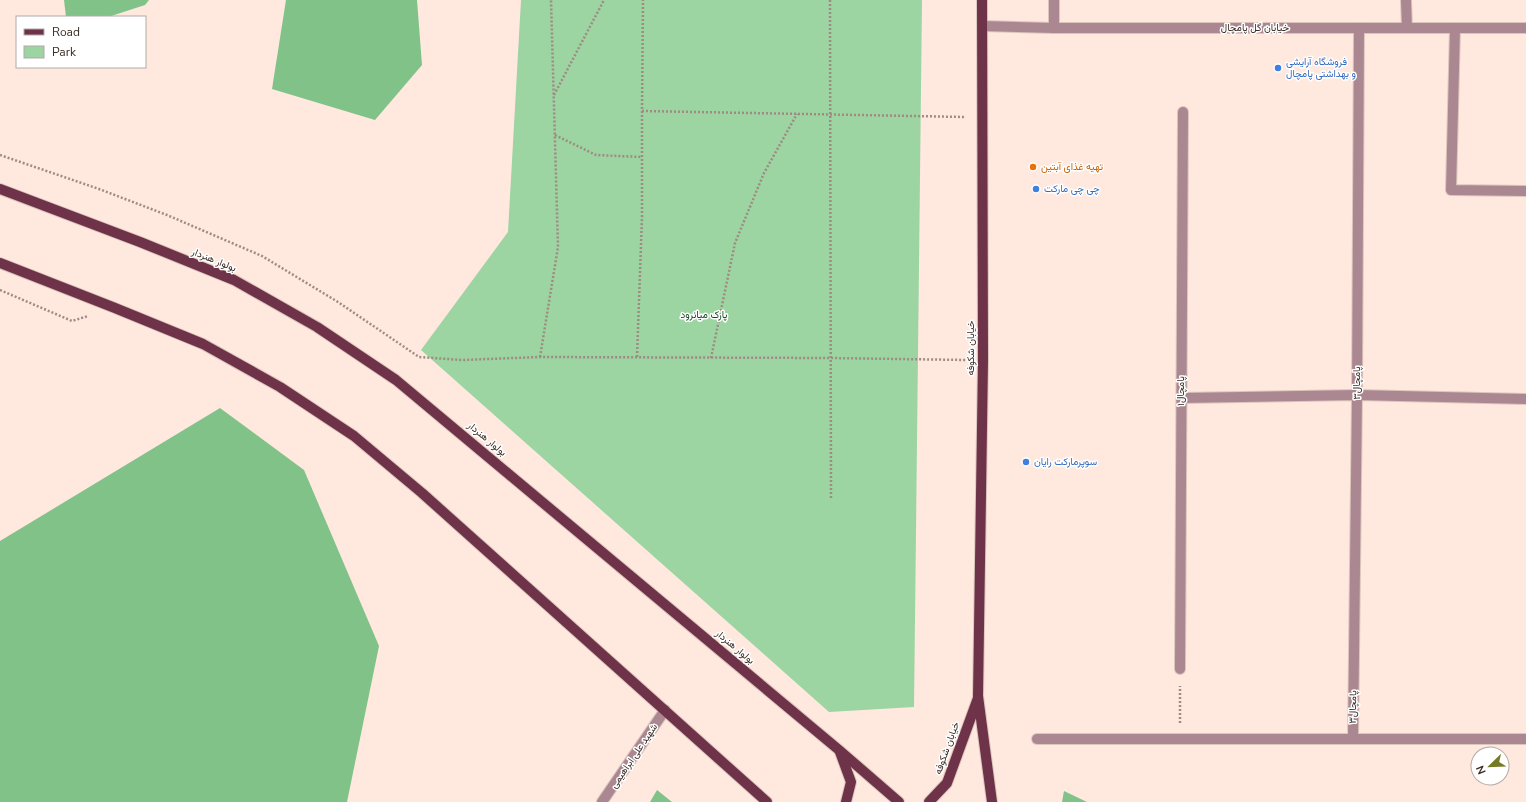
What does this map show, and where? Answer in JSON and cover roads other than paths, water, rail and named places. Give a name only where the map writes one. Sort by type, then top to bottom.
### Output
[{"type":"main road","name":"خیابان شکوفه","points":[[982,0],[983,360],[978,696],[992,802]]},
{"type":"main road","name":"بولوار هنردار","points":[[0,189],[234,280],[330,336],[396,380],[839,750],[899,802]]},
{"type":"main road","points":[[0,263],[204,344],[280,387],[354,436],[422,493],[767,802]]},
{"type":"main road","name":"خیابان شکوفه","points":[[929,802],[947,783],[978,696]]},
{"type":"main road","points":[[839,750],[851,782],[846,802]]},
{"type":"street","points":[[1054,0],[1054,28]]},
{"type":"street","points":[[1406,0],[1406,28]]},
{"type":"street","name":"خیابان گل پامچال","points":[[983,26],[1054,28],[1526,28]]},
{"type":"street","name":"پامچال۳","points":[[1353,739],[1359,28]]},
{"type":"street","points":[[1455,28],[1452,190],[1526,192]]},
{"type":"street","name":"پامچال۱","points":[[1180,669],[1183,112]]},
{"type":"street","points":[[1181,398],[1357,396],[1526,399]]},
{"type":"street","name":"شهید علی ابراهیمی","points":[[602,802],[665,710]]},
{"type":"street","points":[[1037,739],[1526,739]]},
{"type":"place","name":"فروشگاه آرایشی و بهداشتی پامچال","points":[[1278,68]]},
{"type":"place","name":"تهیه غذای آبتین","points":[[1033,167]]},
{"type":"place","name":"چی چی مارکت","points":[[1036,189]]},
{"type":"place","name":"سوپرمارکت رایان","points":[[1026,462]]},
{"type":"park label","name":"پارک میانرود","points":[[704,315]]}]
